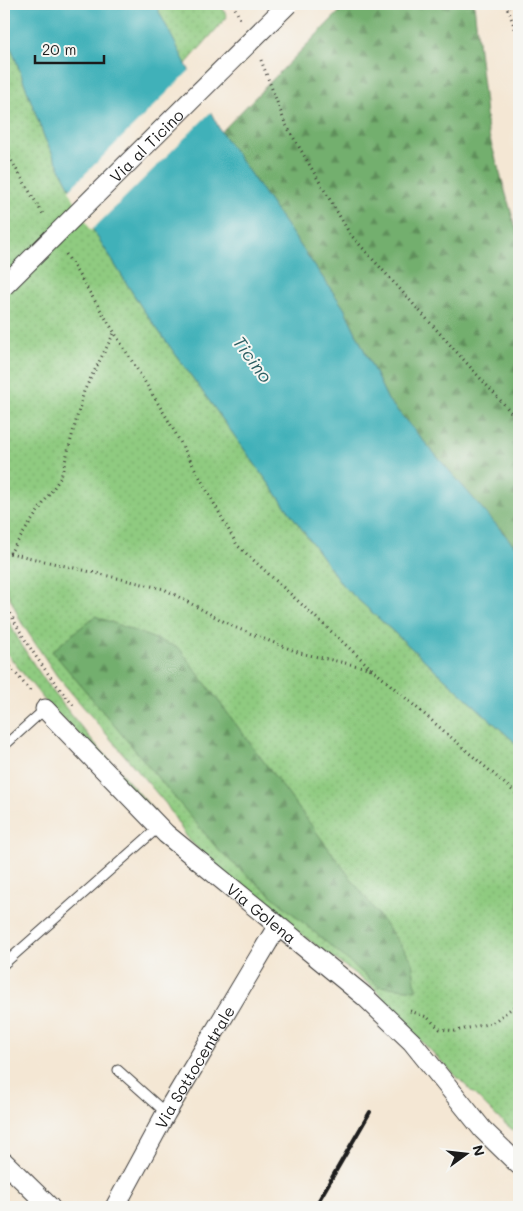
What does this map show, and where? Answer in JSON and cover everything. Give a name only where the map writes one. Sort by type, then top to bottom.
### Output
[{"type":"street","name":"Via al Ticino","points":[[4,286],[288,4]]},
{"type":"street","name":"Via Golena","points":[[45,709],[159,827],[382,1013],[412,1042],[483,1130],[519,1165]]},
{"type":"street","name":"Via Sottocentrale","points":[[114,1207],[166,1113],[277,926]]},
{"type":"street","points":[[4,1162],[50,1207]]},
{"type":"lane","points":[[4,746],[45,709]]},
{"type":"lane","points":[[4,964],[159,827]]},
{"type":"lane","points":[[118,1070],[166,1113]]},
{"type":"path","points":[[233,4],[245,28]]},
{"type":"path","points":[[506,4],[519,39]]},
{"type":"path","points":[[257,52],[285,123],[350,234],[519,421]]},
{"type":"path","points":[[4,148],[47,222]]},
{"type":"path","points":[[62,247],[167,418],[238,545],[372,669],[519,796]]},
{"type":"path","points":[[10,553],[61,478],[84,391],[114,333]]},
{"type":"path","points":[[4,554],[10,553],[164,589],[234,627],[300,653],[372,669]]},
{"type":"path","points":[[4,600],[14,622],[52,680],[78,710]]},
{"type":"path","points":[[4,659],[45,709]]},
{"type":"path","points":[[382,1013],[394,1006],[420,1013],[440,1029],[455,1031],[492,1023],[519,1003]]},
{"type":"green space","points":[[155,4],[221,4],[227,17],[185,65]]},
{"type":"green space","points":[[368,4],[474,4],[488,132],[519,239],[519,551],[388,400],[344,308],[221,132],[340,11]]},
{"type":"green space","points":[[4,28],[45,139],[85,217],[142,308],[343,586],[519,746],[519,1135],[496,1116],[418,1038],[373,987],[231,883],[188,839],[166,804],[57,676],[21,622],[4,584]]},
{"type":"green space","points":[[4,612],[35,667],[73,717],[156,813],[46,702],[4,650]]},
{"type":"green space","points":[[95,616],[179,648],[412,960],[416,990],[378,986],[221,853],[52,651]]},
{"type":"water","name":"Ticino","points":[[4,4],[155,4],[221,132],[344,308],[388,400],[519,551],[519,746],[343,586],[142,308],[85,217],[45,139],[4,28]]},
{"type":"pier","points":[[190,70],[212,111],[91,231],[69,190]]},
{"type":"railway","points":[[315,1207],[370,1112]]}]
